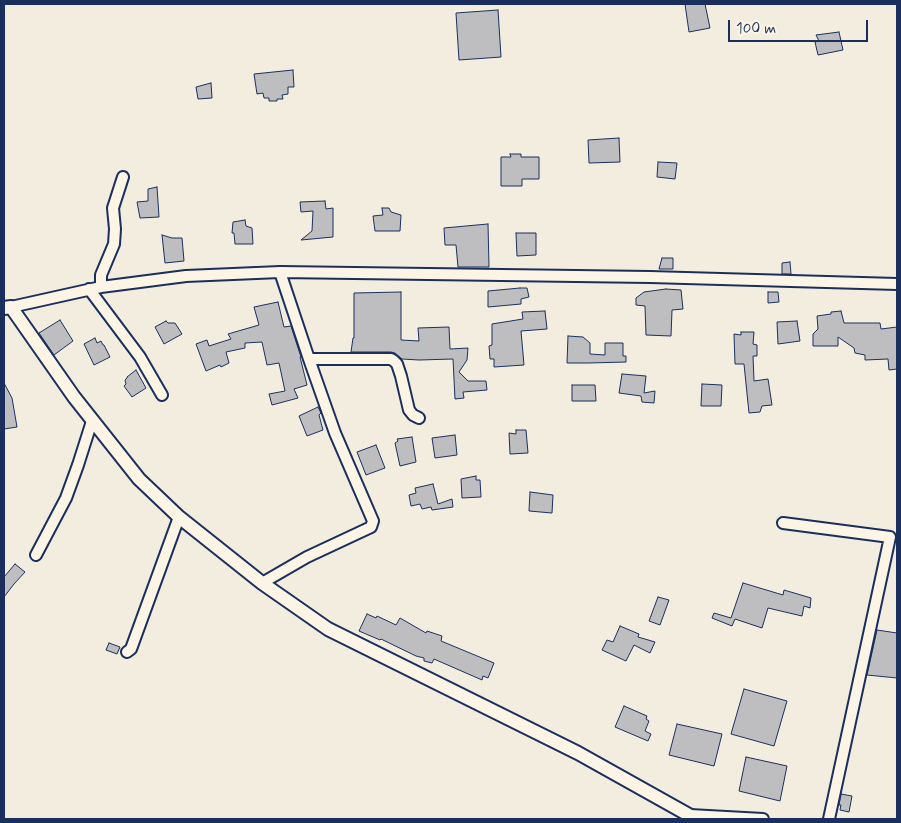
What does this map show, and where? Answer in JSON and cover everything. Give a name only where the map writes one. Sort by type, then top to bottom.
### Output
[{"type":"main road","points":[[7,307],[92,421],[139,479],[179,517],[262,583],[328,629],[578,753],[693,817]]},
{"type":"street","points":[[101,287],[101,275],[114,244],[113,208],[122,177]]},
{"type":"street","points":[[262,583],[307,557],[369,528],[373,524],[373,518],[335,433],[280,272]]},
{"type":"street","points":[[7,307],[89,289],[186,276],[280,272],[650,277],[897,284]]},
{"type":"street","points":[[89,289],[140,357],[162,395]]},
{"type":"street","points":[[309,359],[394,361],[401,376],[409,410],[419,418]]},
{"type":"street","points":[[36,555],[66,498],[82,456],[92,421]]},
{"type":"street","points":[[127,652],[131,649],[179,517]]},
{"type":"street","points":[[784,524],[894,537],[829,819]]},
{"type":"street","points":[[693,817],[764,819]]},
{"type":"building","points":[[685,4],[705,4],[710,28],[689,32]]},
{"type":"building","points":[[498,10],[501,57],[459,60],[456,13]]},
{"type":"building","points":[[839,32],[843,50],[818,55],[815,42],[819,41],[816,35]]},
{"type":"building","points":[[293,70],[294,87],[288,87],[288,94],[282,95],[283,99],[269,101],[269,98],[264,98],[263,93],[257,94],[254,74]]},
{"type":"building","points":[[211,83],[212,98],[198,99],[196,87]]},
{"type":"building","points":[[619,138],[620,162],[589,163],[588,140]]},
{"type":"building","points":[[510,154],[521,154],[521,157],[539,157],[539,179],[522,179],[522,186],[501,186],[501,157],[511,157]]},
{"type":"building","points":[[658,162],[677,163],[675,179],[657,177]]},
{"type":"building","points":[[157,187],[159,217],[140,218],[137,202],[148,201],[148,189]]},
{"type":"building","points":[[325,201],[326,209],[333,208],[333,237],[301,240],[312,231],[313,211],[301,212],[300,202]]},
{"type":"building","points":[[382,208],[389,208],[391,212],[401,215],[400,231],[375,231],[373,216],[383,215]]},
{"type":"building","points":[[245,220],[246,226],[252,228],[253,244],[235,244],[234,233],[232,233],[233,222]]},
{"type":"building","points":[[488,224],[489,267],[458,267],[456,245],[445,245],[444,228]]},
{"type":"building","points":[[516,233],[536,233],[536,255],[517,256]]},
{"type":"building","points":[[162,235],[182,238],[184,261],[165,263]]},
{"type":"building","points":[[662,258],[673,258],[673,269],[659,269]]},
{"type":"building","points":[[790,262],[791,274],[782,274],[782,263]]},
{"type":"building","points":[[527,288],[529,297],[521,299],[521,304],[488,307],[488,291]]},
{"type":"building","points":[[666,289],[681,290],[683,309],[672,310],[671,336],[646,335],[645,306],[636,305],[636,298],[644,292]]},
{"type":"building","points":[[401,292],[401,340],[419,341],[418,328],[449,327],[450,349],[468,348],[467,360],[459,372],[468,381],[486,381],[487,390],[463,392],[464,398],[455,399],[453,359],[402,359],[391,352],[351,352],[354,338],[354,293]]},
{"type":"building","points":[[768,292],[778,292],[779,302],[768,303]]},
{"type":"building","points":[[278,302],[284,327],[291,326],[301,357],[307,385],[294,389],[298,398],[272,405],[269,394],[285,391],[279,363],[267,365],[262,342],[245,343],[245,348],[226,352],[229,363],[206,371],[196,344],[207,340],[209,346],[231,339],[228,334],[259,325],[254,307]]},
{"type":"building","points":[[545,311],[547,329],[521,331],[524,365],[494,367],[494,359],[490,359],[489,346],[492,345],[492,324],[523,319],[522,312]]},
{"type":"building","points":[[841,311],[844,323],[880,323],[881,329],[897,327],[897,369],[889,370],[888,359],[865,360],[865,355],[855,353],[854,348],[838,337],[838,346],[813,346],[813,334],[818,329],[817,316]]},
{"type":"building","points":[[60,320],[73,341],[54,355],[39,333]]},
{"type":"building","points":[[166,321],[168,323],[175,323],[182,334],[164,344],[155,327]]},
{"type":"building","points":[[797,321],[800,341],[778,344],[777,322]]},
{"type":"building","points":[[741,332],[754,332],[753,344],[757,345],[757,356],[753,356],[754,381],[768,379],[772,405],[762,406],[760,412],[749,413],[744,364],[735,364],[734,334],[741,335]]},
{"type":"building","points":[[568,336],[583,337],[590,343],[590,354],[605,355],[605,343],[623,343],[623,356],[626,356],[626,362],[567,363]]},
{"type":"building","points":[[95,338],[97,343],[101,341],[110,357],[94,365],[84,344]]},
{"type":"building","points":[[136,370],[146,388],[132,397],[124,386],[127,377]]},
{"type":"building","points":[[622,374],[646,376],[644,393],[655,391],[654,403],[642,402],[641,396],[619,393]]},
{"type":"building","points":[[4,383],[12,398],[17,427],[4,429]]},
{"type":"building","points":[[702,384],[722,385],[721,406],[701,406]]},
{"type":"building","points":[[572,385],[595,385],[596,401],[572,401]]},
{"type":"building","points":[[318,407],[321,413],[319,415],[323,430],[307,436],[299,416]]},
{"type":"building","points":[[516,430],[526,430],[528,453],[510,454],[509,433],[516,434]]},
{"type":"building","points":[[455,435],[457,455],[435,458],[432,438]]},
{"type":"building","points":[[412,437],[416,462],[400,466],[395,443],[398,441],[397,439]]},
{"type":"building","points":[[376,445],[385,468],[366,475],[357,452]]},
{"type":"building","points":[[476,476],[476,480],[480,480],[481,497],[462,498],[461,479]]},
{"type":"building","points":[[433,484],[438,504],[452,499],[453,507],[432,510],[431,507],[422,509],[420,504],[411,506],[409,495],[416,493],[415,488]]},
{"type":"building","points":[[530,492],[553,495],[552,513],[529,511]]},
{"type":"building","points":[[15,564],[25,572],[4,597],[4,577]]},
{"type":"building","points":[[743,583],[783,595],[784,590],[811,598],[810,608],[804,606],[802,616],[768,608],[762,628],[735,619],[732,626],[712,618],[714,613],[731,618]]},
{"type":"building","points":[[658,597],[669,600],[660,625],[649,621]]},
{"type":"building","points":[[367,614],[376,618],[377,616],[396,625],[400,618],[426,633],[427,631],[442,636],[441,641],[494,663],[488,678],[483,676],[482,680],[434,659],[432,663],[424,661],[424,658],[359,631]]},
{"type":"building","points":[[620,626],[639,634],[638,637],[655,642],[650,653],[634,645],[626,661],[602,650],[607,640],[613,642]]},
{"type":"building","points":[[877,630],[897,633],[897,678],[867,675]]},
{"type":"building","points":[[109,643],[120,647],[117,654],[106,650]]},
{"type":"building","points":[[744,689],[787,701],[774,746],[731,734]]},
{"type":"building","points":[[624,706],[647,716],[646,719],[649,721],[645,731],[651,734],[648,741],[615,727]]},
{"type":"building","points":[[677,724],[722,734],[714,766],[669,755]]},
{"type":"building","points":[[746,757],[787,766],[780,801],[739,791]]},
{"type":"building","points":[[841,794],[852,796],[849,812],[840,810]]}]
